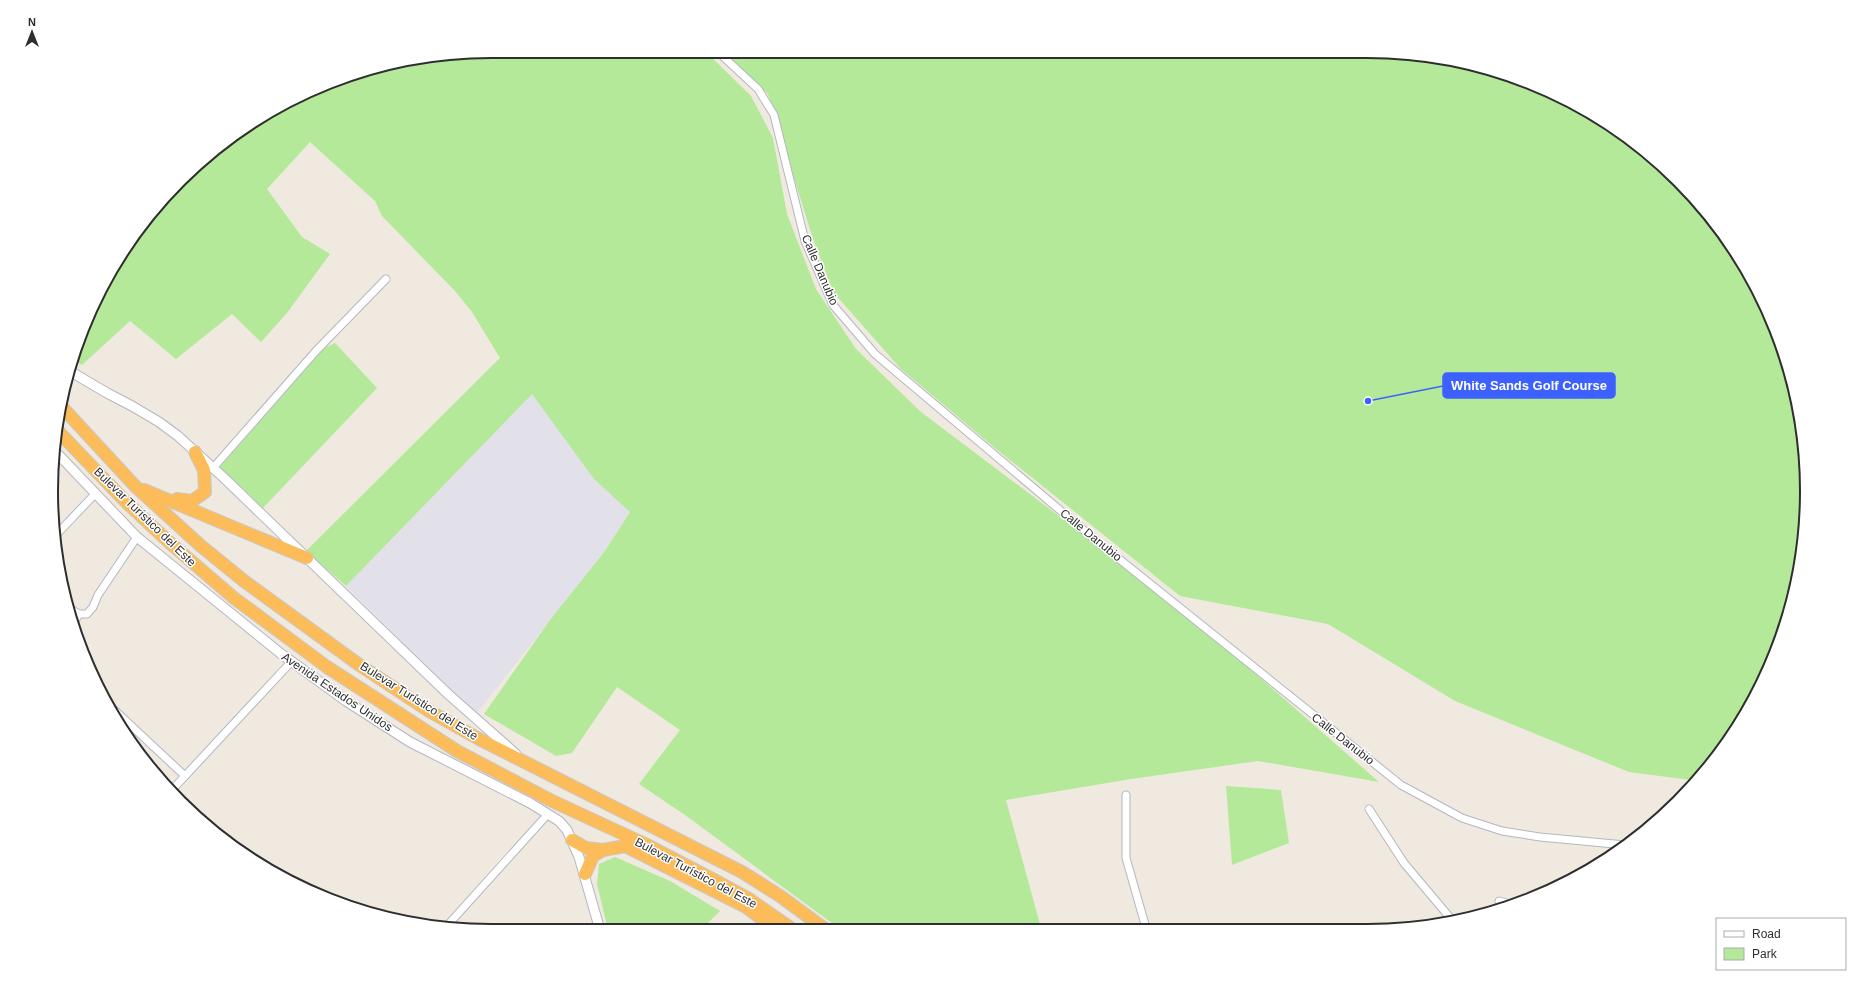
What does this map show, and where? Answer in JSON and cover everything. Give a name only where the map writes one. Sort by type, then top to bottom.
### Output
[{"type":"highway","name":"Bulevar Turístico del Este","points":[[65,411],[135,486],[201,546],[244,581],[358,664],[429,711],[528,765],[742,872],[780,896],[818,924]]},
{"type":"highway","name":"Bulevar Turístico del Este","points":[[62,435],[125,501],[170,543],[234,598],[327,667],[457,751],[550,800],[647,845],[716,881],[749,899],[785,924]]},
{"type":"highway","points":[[165,498],[192,501],[205,492],[204,470],[195,452]]},
{"type":"highway","points":[[135,486],[307,558]]},
{"type":"highway","points":[[572,840],[586,848],[603,850],[625,846],[746,907],[769,924]]},
{"type":"highway","points":[[585,874],[593,856],[603,850]]},
{"type":"street","name":"Calle Danubio","points":[[725,58],[758,89],[774,115],[805,241],[833,305],[875,354],[1093,538],[1401,785],[1462,818],[1502,831],[1615,846]]},
{"type":"street","points":[[213,468],[316,351],[386,279]]},
{"type":"street","points":[[75,374],[159,422],[195,452],[448,694],[528,765]]},
{"type":"street","name":"Avenida Estados Unidos","points":[[60,456],[137,537],[292,662],[346,701],[410,742],[559,820],[572,840],[585,874],[598,924]]},
{"type":"street","points":[[60,531],[95,494]]},
{"type":"street","points":[[78,614],[87,614],[93,607],[98,595],[137,537]]},
{"type":"street","points":[[175,787],[292,662]]},
{"type":"street","points":[[121,716],[185,776]]},
{"type":"street","points":[[1126,796],[1126,858],[1145,924]]},
{"type":"street","points":[[1369,809],[1404,863],[1449,916]]},
{"type":"street","points":[[454,920],[548,814]]},
{"type":"shaded area","points":[[532,393],[594,479],[630,511],[605,551],[476,714],[346,586]]},
{"type":"green space","points":[[491,58],[712,58],[751,96],[773,138],[787,214],[816,289],[856,349],[921,412],[1177,605],[1379,782],[1258,761],[1131,779],[1006,800],[1040,924],[833,924],[685,815],[639,784],[680,730],[617,687],[572,753],[556,756],[484,714],[550,620],[605,551],[630,512],[594,479],[532,394],[346,586],[306,551],[500,358],[472,312],[455,291],[382,216],[375,201],[310,142],[267,189],[302,237],[330,254],[287,313],[261,342],[232,314],[176,359],[130,321],[82,365],[78,363],[81,352],[103,299],[116,274],[147,227],[185,185],[227,147],[274,116],[299,103],[352,81],[407,66],[434,62]]},
{"type":"green space","points":[[729,58],[1395,59],[1451,66],[1506,81],[1559,103],[1608,131],[1631,147],[1673,185],[1711,227],[1727,250],[1755,299],[1767,325],[1777,352],[1792,407],[1799,463],[1800,491],[1799,519],[1792,575],[1777,630],[1767,657],[1742,708],[1727,732],[1711,755],[1689,780],[1629,772],[1455,701],[1328,624],[1180,596],[995,448],[901,369],[833,292],[812,236],[768,94]]},
{"type":"green space","points":[[335,343],[377,388],[263,508],[220,467],[324,348]]},
{"type":"green space","points":[[1226,786],[1281,790],[1289,843],[1232,865]]},
{"type":"green space","points":[[615,857],[670,881],[720,911],[707,924],[607,924],[597,884],[599,864]]},
{"type":"place","name":"White Sands Golf Course","points":[[1368,401]]}]
